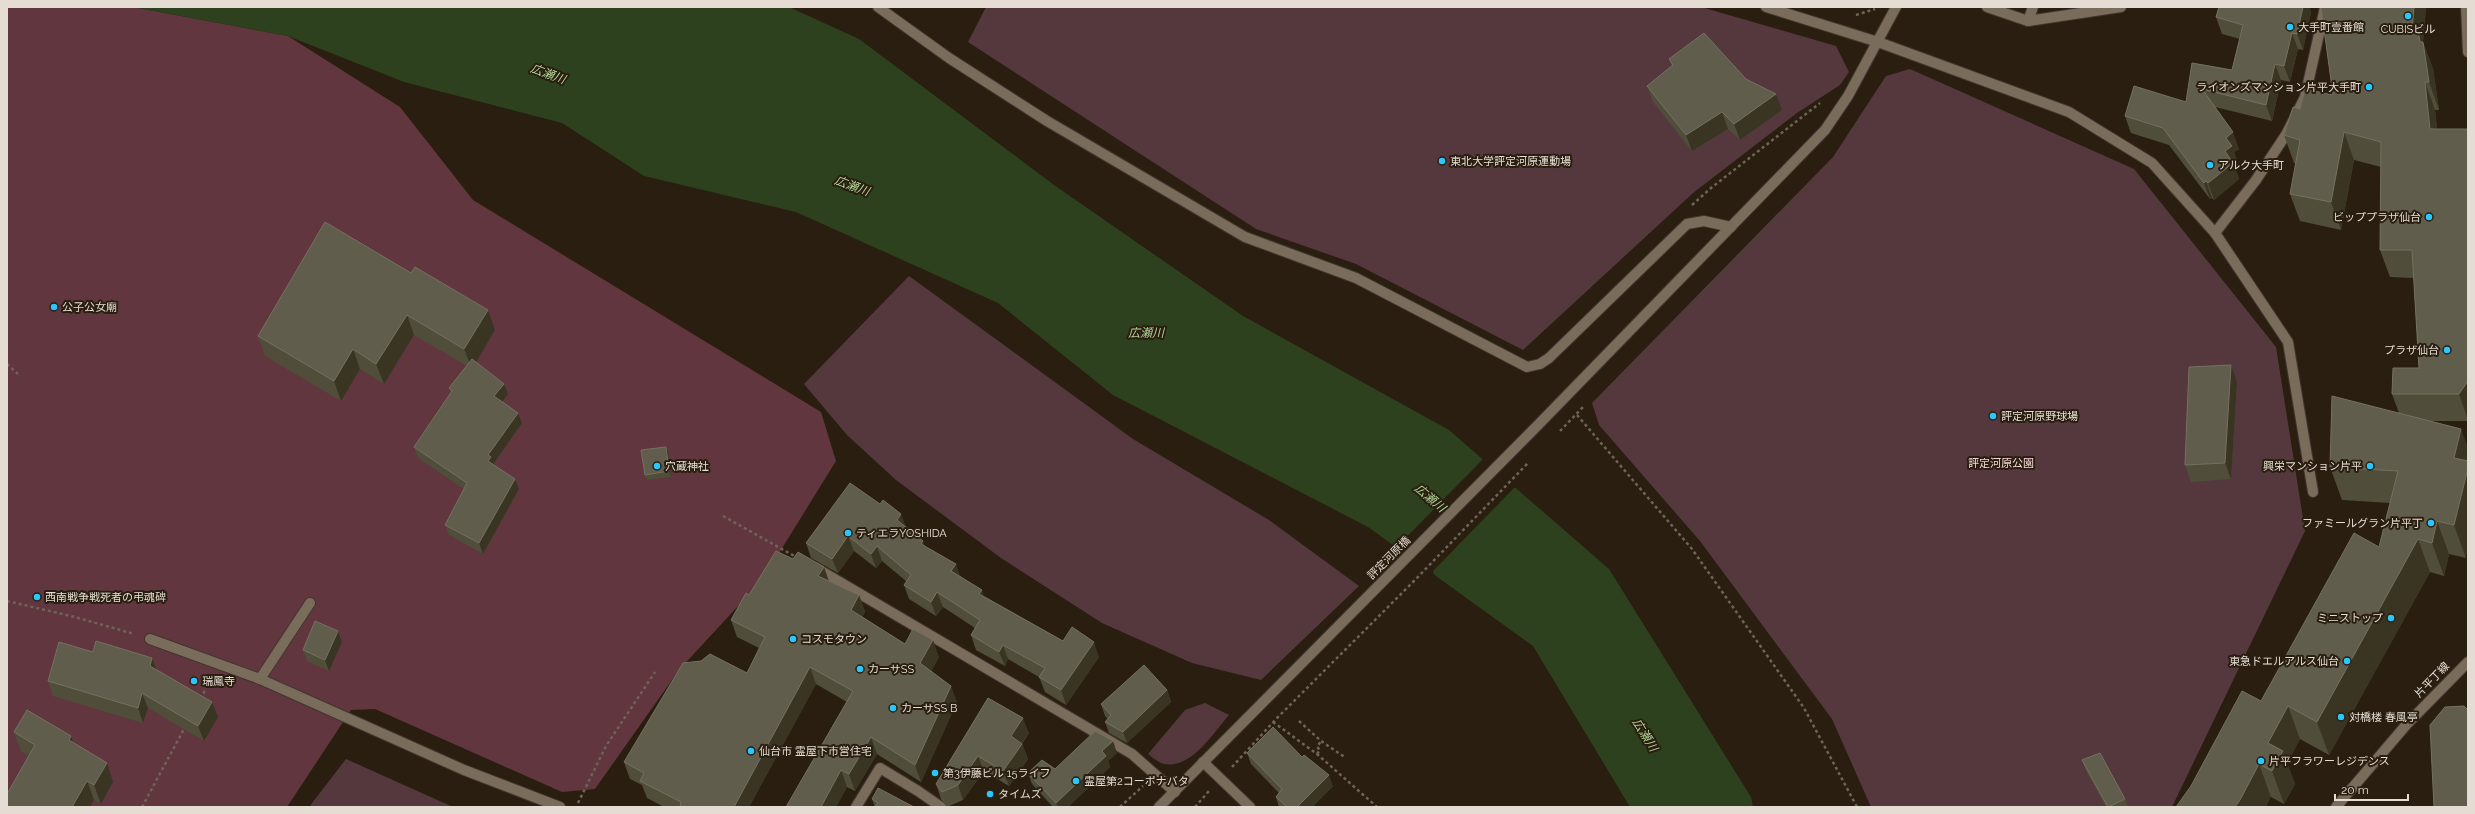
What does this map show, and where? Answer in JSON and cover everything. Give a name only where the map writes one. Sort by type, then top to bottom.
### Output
[{"type":"street","points":[[878,7],[949,58],[1047,121],[1245,236],[1356,278],[1527,367],[1540,364],[1548,358],[1687,224],[1704,221],[1731,227]]},
{"type":"street","points":[[1766,7],[1878,42],[2069,112],[2152,163],[2216,233],[2288,342],[2313,492]]},
{"type":"street","name":"評定河原橋","points":[[1159,807],[1538,425],[1825,130],[1878,42],[1896,7]]},
{"type":"street","points":[[1987,7],[2028,21],[2121,7]]},
{"type":"street","points":[[2028,21],[2033,7]]},
{"type":"street","points":[[2216,233],[2256,180],[2287,133],[2305,97],[2325,7]]},
{"type":"street","points":[[2466,7],[2468,52]]},
{"type":"street","points":[[802,560],[1132,754],[1175,792]]},
{"type":"street","points":[[260,679],[310,603]]},
{"type":"street","points":[[150,638],[260,679],[464,770],[560,807]]},
{"type":"street","name":"片平丁線","points":[[2336,807],[2407,724],[2468,662]]},
{"type":"street","points":[[1203,762],[1220,780],[1250,807]]},
{"type":"street","points":[[856,807],[880,768],[918,790],[940,807]]},
{"type":"path","points":[[1856,15],[1877,7]]},
{"type":"path","points":[[7,364],[18,374]]},
{"type":"path","points":[[1563,399],[1692,549],[1804,708],[1857,807]]},
{"type":"path","points":[[1558,433],[1577,415],[1584,406]]},
{"type":"path","points":[[1194,807],[1273,722],[1413,582],[1531,460]]},
{"type":"path","points":[[723,516],[802,560]]},
{"type":"path","points":[[7,601],[76,617],[150,638]]},
{"type":"path","points":[[197,706],[217,663]]},
{"type":"path","points":[[576,807],[606,746],[655,672]]},
{"type":"path","points":[[1299,720],[1321,741],[1346,758]]},
{"type":"path","points":[[1273,722],[1317,754],[1377,807]]},
{"type":"path","points":[[142,807],[184,729]]},
{"type":"path","points":[[1317,754],[1320,750],[1316,747],[1321,741]]},
{"type":"path","points":[[1120,807],[1155,775]]},
{"type":"green space","name":"東北大学評定河原運動場","points":[[986,7],[1701,7],[1836,46],[1849,72],[1840,85],[1797,113],[1693,193],[1523,350],[1356,264],[1256,229],[968,42]]},
{"type":"green space","name":"評定河原公園","points":[[1910,69],[2134,169],[2276,347],[2305,531],[2172,807],[1871,807],[1832,719],[1700,541],[1599,425],[1592,403],[1833,157],[1886,76]]},
{"type":"green space","points":[[909,276],[1133,439],[1269,520],[1359,586],[1261,680],[1192,663],[1102,623],[1001,558],[896,480],[847,435],[804,384]]},
{"type":"green space","points":[[1205,703],[1229,715],[1201,748],[1184,761],[1174,764],[1164,764],[1148,754],[1185,710]]},
{"type":"green space","points":[[346,759],[453,807],[309,807]]},
{"type":"shaded area","points":[[7,7],[133,7],[288,36],[400,107],[473,200],[821,412],[836,461],[763,579],[679,670],[595,789],[562,792],[375,709],[351,710],[287,807],[7,807]]},
{"type":"water","name":"広瀬川","points":[[133,7],[789,7],[859,39],[1054,185],[1243,316],[1449,430],[1609,569],[1751,797],[1753,807],[1630,807],[1533,646],[1368,527],[1113,395],[998,303],[796,212],[644,176],[562,123],[404,82],[288,36]]},
{"type":"pier","points":[[1484,458],[1516,486],[1433,571],[1435,578],[1395,549]]},
{"type":"building","points":[[2219,7],[2303,7],[2297,34],[2292,33],[2284,66],[2275,64],[2266,105],[2202,89],[2233,132],[2226,138],[2232,146],[2225,151],[2233,163],[2208,183],[2206,181],[2204,183],[2163,128],[2125,116],[2134,86],[2186,102],[2192,63],[2232,70],[2243,25],[2216,17]]},
{"type":"building","points":[[2321,7],[2414,7],[2412,31],[2418,30],[2420,42],[2423,42],[2429,82],[2425,82],[2430,129],[2468,129],[2468,381],[2459,394],[2392,394],[2393,368],[2419,368],[2412,250],[2380,250],[2381,142],[2344,132],[2331,202],[2290,194],[2300,140],[2284,135],[2293,107],[2300,109],[2305,89],[2333,95]]},
{"type":"building","points":[[1704,33],[1746,79],[1776,94],[1734,124],[1722,112],[1686,135],[1647,86],[1673,65],[1669,59]]},
{"type":"building","points":[[325,222],[411,273],[415,267],[488,310],[464,349],[407,315],[376,364],[353,349],[334,381],[258,336]]},
{"type":"building","points":[[472,359],[504,384],[494,396],[518,413],[488,455],[491,457],[488,461],[515,479],[479,543],[445,525],[467,483],[414,447],[452,391],[449,388]]},
{"type":"building","points":[[2231,365],[2225,463],[2185,465],[2189,367]]},
{"type":"building","points":[[2332,396],[2461,429],[2454,458],[2468,461],[2468,468],[2454,525],[2437,521],[2432,543],[2418,539],[2317,722],[2288,706],[2268,743],[2283,751],[2272,771],[2259,764],[2235,807],[2176,807],[2191,786],[2242,691],[2261,701],[2354,533],[2379,547],[2398,471],[2330,467]]},
{"type":"building","name":"穴蔵神社","points":[[666,447],[669,471],[645,475],[641,450]]},
{"type":"building","points":[[850,483],[880,504],[883,500],[901,514],[897,520],[923,541],[921,544],[956,564],[951,571],[982,590],[979,594],[1063,641],[1072,627],[1094,642],[1061,690],[1039,677],[1045,668],[1003,645],[999,652],[971,635],[980,620],[937,592],[931,602],[904,585],[911,575],[877,546],[871,554],[848,536],[832,559],[806,543]]},
{"type":"building","points":[[776,551],[793,559],[798,552],[824,567],[818,576],[859,595],[851,610],[905,644],[913,629],[933,640],[920,663],[951,686],[915,765],[871,737],[849,774],[841,770],[821,807],[786,807],[853,691],[810,667],[734,807],[684,807],[680,805],[681,802],[640,781],[644,773],[624,762],[683,663],[701,661],[710,654],[747,673],[765,637],[731,620],[746,593],[749,595]]},
{"type":"building","points":[[315,621],[338,631],[325,660],[303,650]]},
{"type":"building","points":[[96,641],[152,658],[150,666],[212,702],[198,726],[142,693],[138,708],[48,681],[59,642],[93,652]]},
{"type":"building","points":[[1144,665],[1167,690],[1123,732],[1105,722],[1111,715],[1101,704]]},
{"type":"building","points":[[988,698],[1023,718],[1011,736],[1022,744],[1003,771],[978,756],[958,785],[942,792],[936,784]]},
{"type":"building","points":[[2464,706],[2468,710],[2468,807],[2434,807],[2430,725],[2445,707]]},
{"type":"building","points":[[27,710],[71,736],[69,740],[107,763],[94,785],[87,781],[72,807],[7,807],[7,794],[35,745],[14,732]]},
{"type":"building","points":[[1273,727],[1302,757],[1304,755],[1329,775],[1297,807],[1287,807],[1276,797],[1282,789],[1247,753]]},
{"type":"building","points":[[1095,731],[1113,741],[1102,751],[1106,756],[1056,803],[1028,773],[1042,760],[1055,769]]},
{"type":"building","points":[[2100,753],[2125,799],[2108,807],[2082,760]]},
{"type":"building","points":[[878,788],[914,807],[875,807],[878,803],[872,799]]},
{"type":"place","name":"CUBISビル","points":[[2408,16]]},
{"type":"place","name":"大手町壹番館","points":[[2290,27]]},
{"type":"place","name":"ライオンズマンション片平大手町","points":[[2369,87]]},
{"type":"place","name":"東北大学評定河原運動場","points":[[1442,161]]},
{"type":"place","name":"アルク大手町","points":[[2210,165]]},
{"type":"place","name":"ビッププラザ仙台","points":[[2429,217]]},
{"type":"place","name":"公子公女廟","points":[[54,307]]},
{"type":"place","name":"プラザ仙台","points":[[2447,350]]},
{"type":"place","name":"評定河原野球場","points":[[1993,416]]},
{"type":"place","name":"穴蔵神社","points":[[657,466]]},
{"type":"place","name":"興栄マンション片平","points":[[2370,466]]},
{"type":"place","name":"ファミールグラン片平丁","points":[[2431,523]]},
{"type":"place","name":"ティエラYOSHIDA","points":[[848,533]]},
{"type":"place","name":"西南戦争戦死者の弔魂碑","points":[[37,597]]},
{"type":"place","name":"ミニストップ","points":[[2391,618]]},
{"type":"place","name":"コスモタウン","points":[[793,639]]},
{"type":"place","name":"東急ドエルアルス仙台","points":[[2347,661]]},
{"type":"place","name":"カーサSS","points":[[860,669]]},
{"type":"place","name":"瑞鳳寺","points":[[194,681]]},
{"type":"place","name":"カーサSS B","points":[[893,708]]},
{"type":"place","name":"対橋楼 春風亭","points":[[2341,717]]},
{"type":"place","name":"仙台市 霊屋下市営住宅","points":[[751,751]]},
{"type":"place","name":"片平フラワーレジデンス","points":[[2261,761]]},
{"type":"place","name":"第3伊藤ビル 15ライフ","points":[[935,773]]},
{"type":"place","name":"霊屋第2コーポナバタ","points":[[1076,781]]},
{"type":"place","name":"タイムズ","points":[[990,794]]}]
